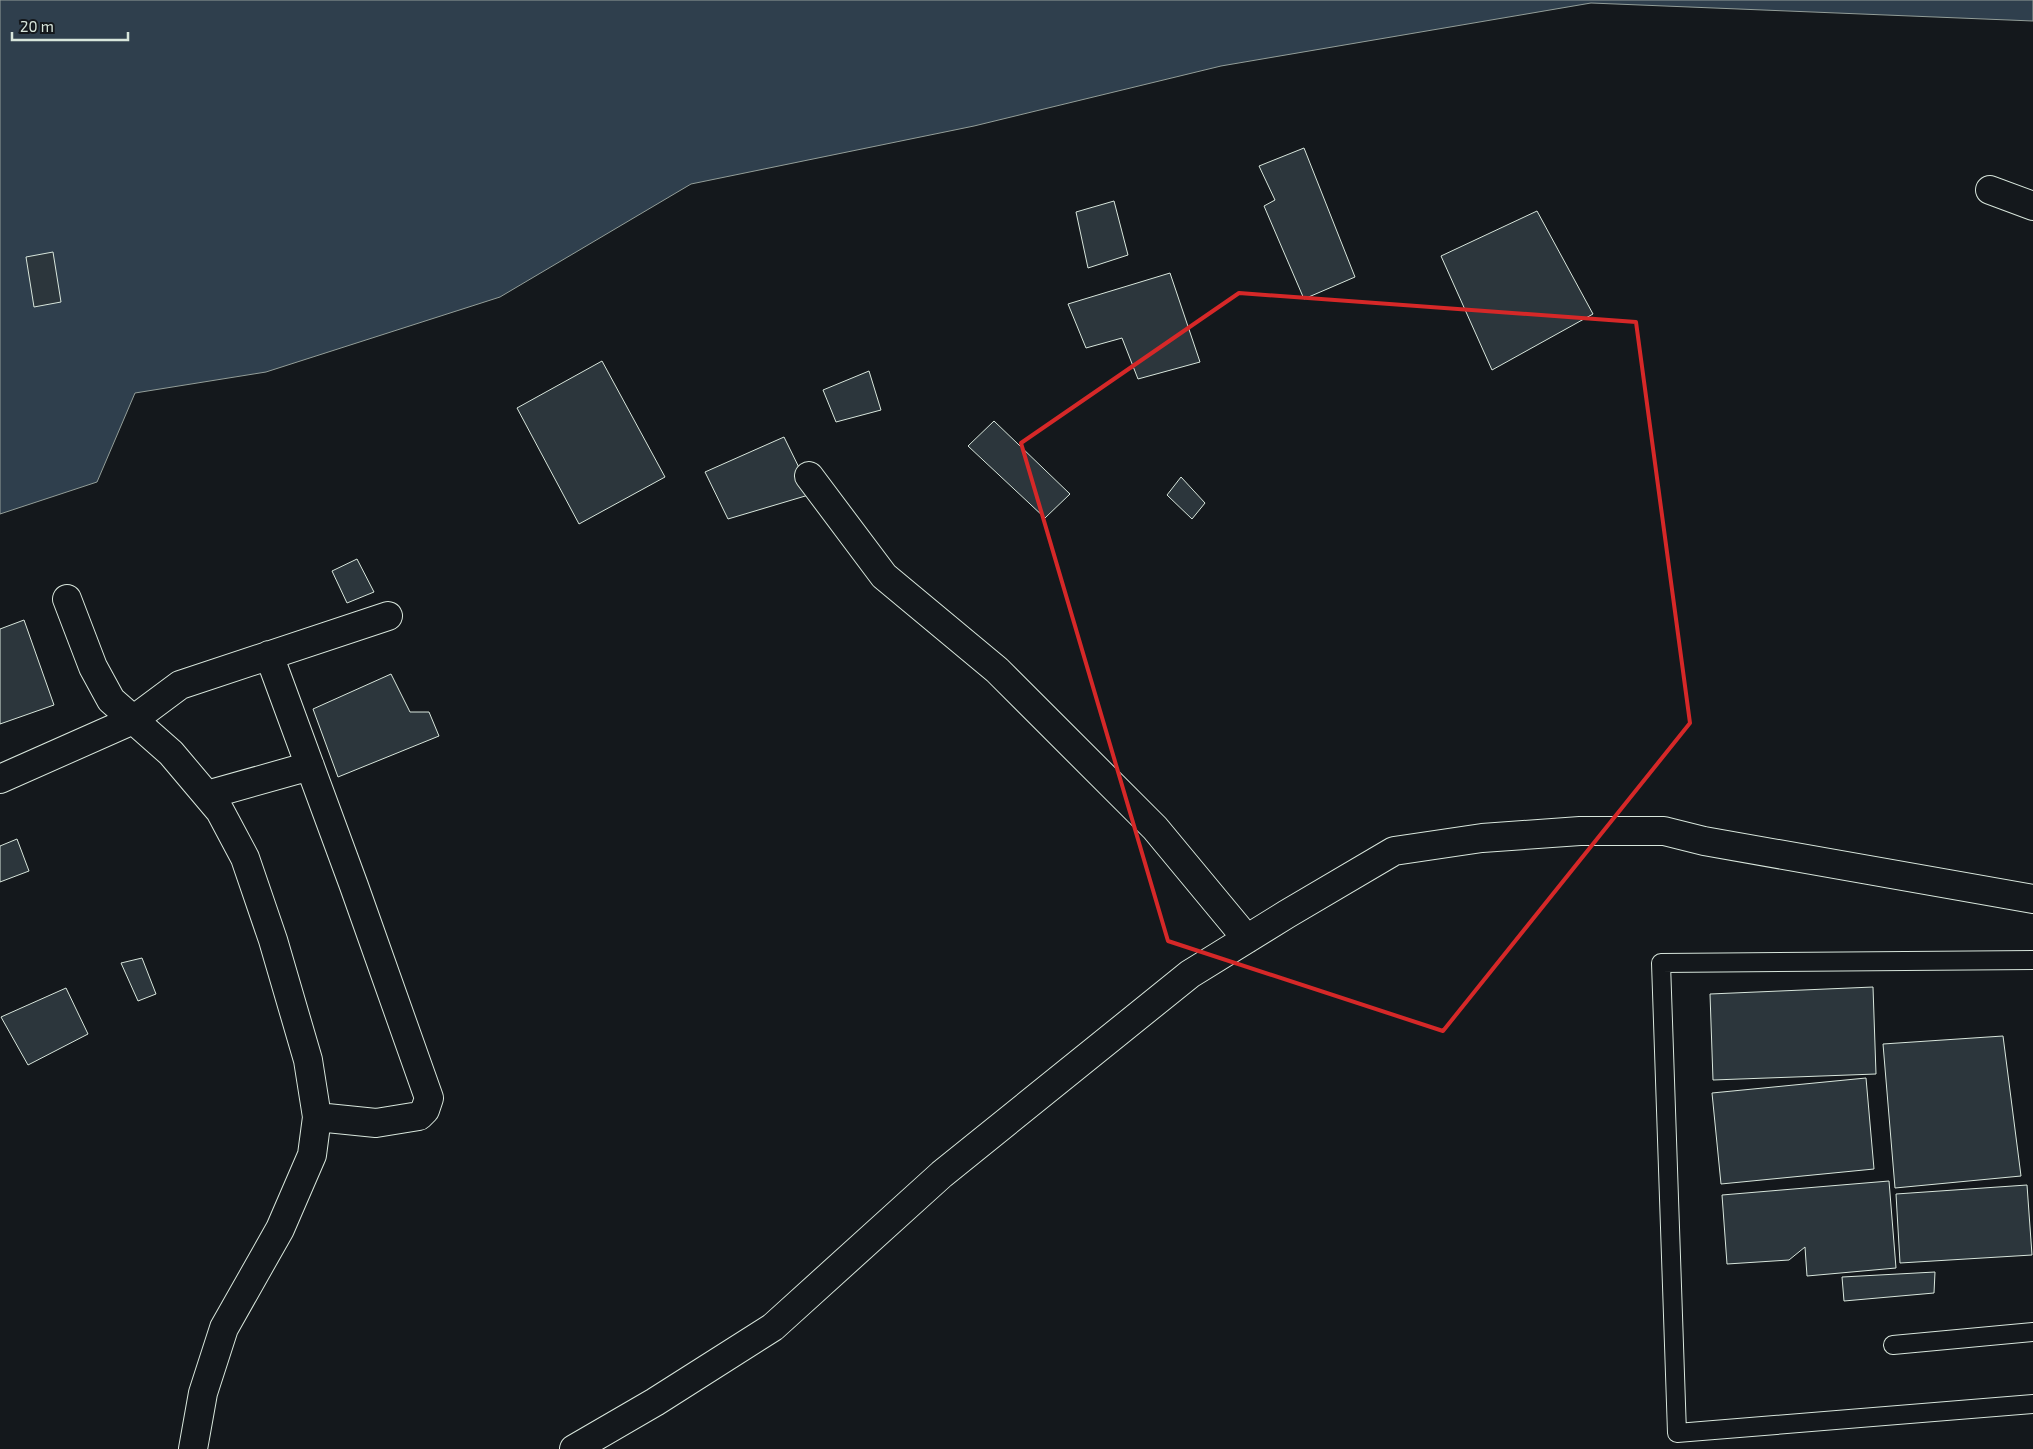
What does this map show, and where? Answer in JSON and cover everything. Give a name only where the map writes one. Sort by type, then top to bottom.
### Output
[{"type":"street","points":[[1990,190],[2033,206]]},
{"type":"street","points":[[809,476],[884,576],[997,670],[1148,821],[1247,939]]},
{"type":"street","points":[[67,599],[93,667],[111,700],[171,753],[207,795],[220,811],[246,858],[274,940],[308,1060],[317,1116],[312,1155],[280,1229],[224,1328],[203,1393],[193,1449]]},
{"type":"street","points":[[0,779],[134,720],[180,685],[388,616]]},
{"type":"street","points":[[269,656],[354,886],[429,1098],[425,1110],[419,1116],[376,1123],[317,1116]]},
{"type":"street","points":[[207,795],[310,766]]},
{"type":"street","points":[[574,1449],[655,1402],[773,1327],[942,1174],[1190,974],[1394,851],[1482,838],[1580,830],[1664,831],[1704,841],[2033,899]]},
{"type":"lane","points":[[2033,960],[1662,962],[1677,1433],[2033,1404]]},
{"type":"lane","points":[[1893,1345],[2033,1332]]},
{"type":"highlighted area","points":[[1239,293],[1636,322],[1690,723],[1443,1031],[1168,941],[1021,443]]},
{"type":"water","points":[[0,0],[2033,0],[2033,21],[1591,3],[1221,66],[974,126],[691,184],[500,297],[266,372],[135,393],[97,482],[0,514]]},
{"type":"building","points":[[1304,148],[1355,277],[1304,299],[1264,206],[1275,200],[1259,166]]},
{"type":"building","points":[[1114,201],[1128,255],[1088,268],[1076,212]]},
{"type":"building","points":[[1537,211],[1593,314],[1492,370],[1441,256]]},
{"type":"building","points":[[53,252],[61,302],[34,307],[26,257]]},
{"type":"building","points":[[1170,273],[1200,362],[1138,379],[1122,338],[1086,348],[1068,304]]},
{"type":"building","points":[[602,361],[665,477],[579,524],[517,408]]},
{"type":"building","points":[[869,371],[881,410],[836,422],[823,390]]},
{"type":"building","points":[[994,421],[1070,494],[1045,518],[968,446]]},
{"type":"building","points":[[784,437],[812,494],[728,519],[705,472]]},
{"type":"building","points":[[1181,477],[1205,503],[1192,519],[1167,495]]},
{"type":"building","points":[[357,559],[374,592],[347,603],[332,571]]},
{"type":"building","points":[[24,620],[54,705],[0,724],[0,629]]},
{"type":"building","points":[[391,674],[410,712],[429,712],[439,736],[338,777],[313,709]]},
{"type":"building","points":[[17,839],[29,871],[0,882],[0,846]]},
{"type":"building","points":[[142,958],[156,994],[138,1001],[121,963]]},
{"type":"building","points":[[1873,987],[1876,1074],[1713,1080],[1710,994]]},
{"type":"building","points":[[66,988],[88,1034],[28,1065],[1,1017]]},
{"type":"building","points":[[2003,1036],[2021,1176],[1895,1188],[1883,1044]]},
{"type":"building","points":[[1866,1078],[1874,1169],[1721,1184],[1712,1093]]},
{"type":"building","points":[[1889,1181],[1896,1268],[1807,1276],[1805,1247],[1789,1260],[1727,1264],[1722,1195]]},
{"type":"building","points":[[2027,1185],[2032,1255],[1900,1263],[1896,1194]]},
{"type":"building","points":[[1935,1272],[1934,1293],[1844,1301],[1842,1277]]}]
